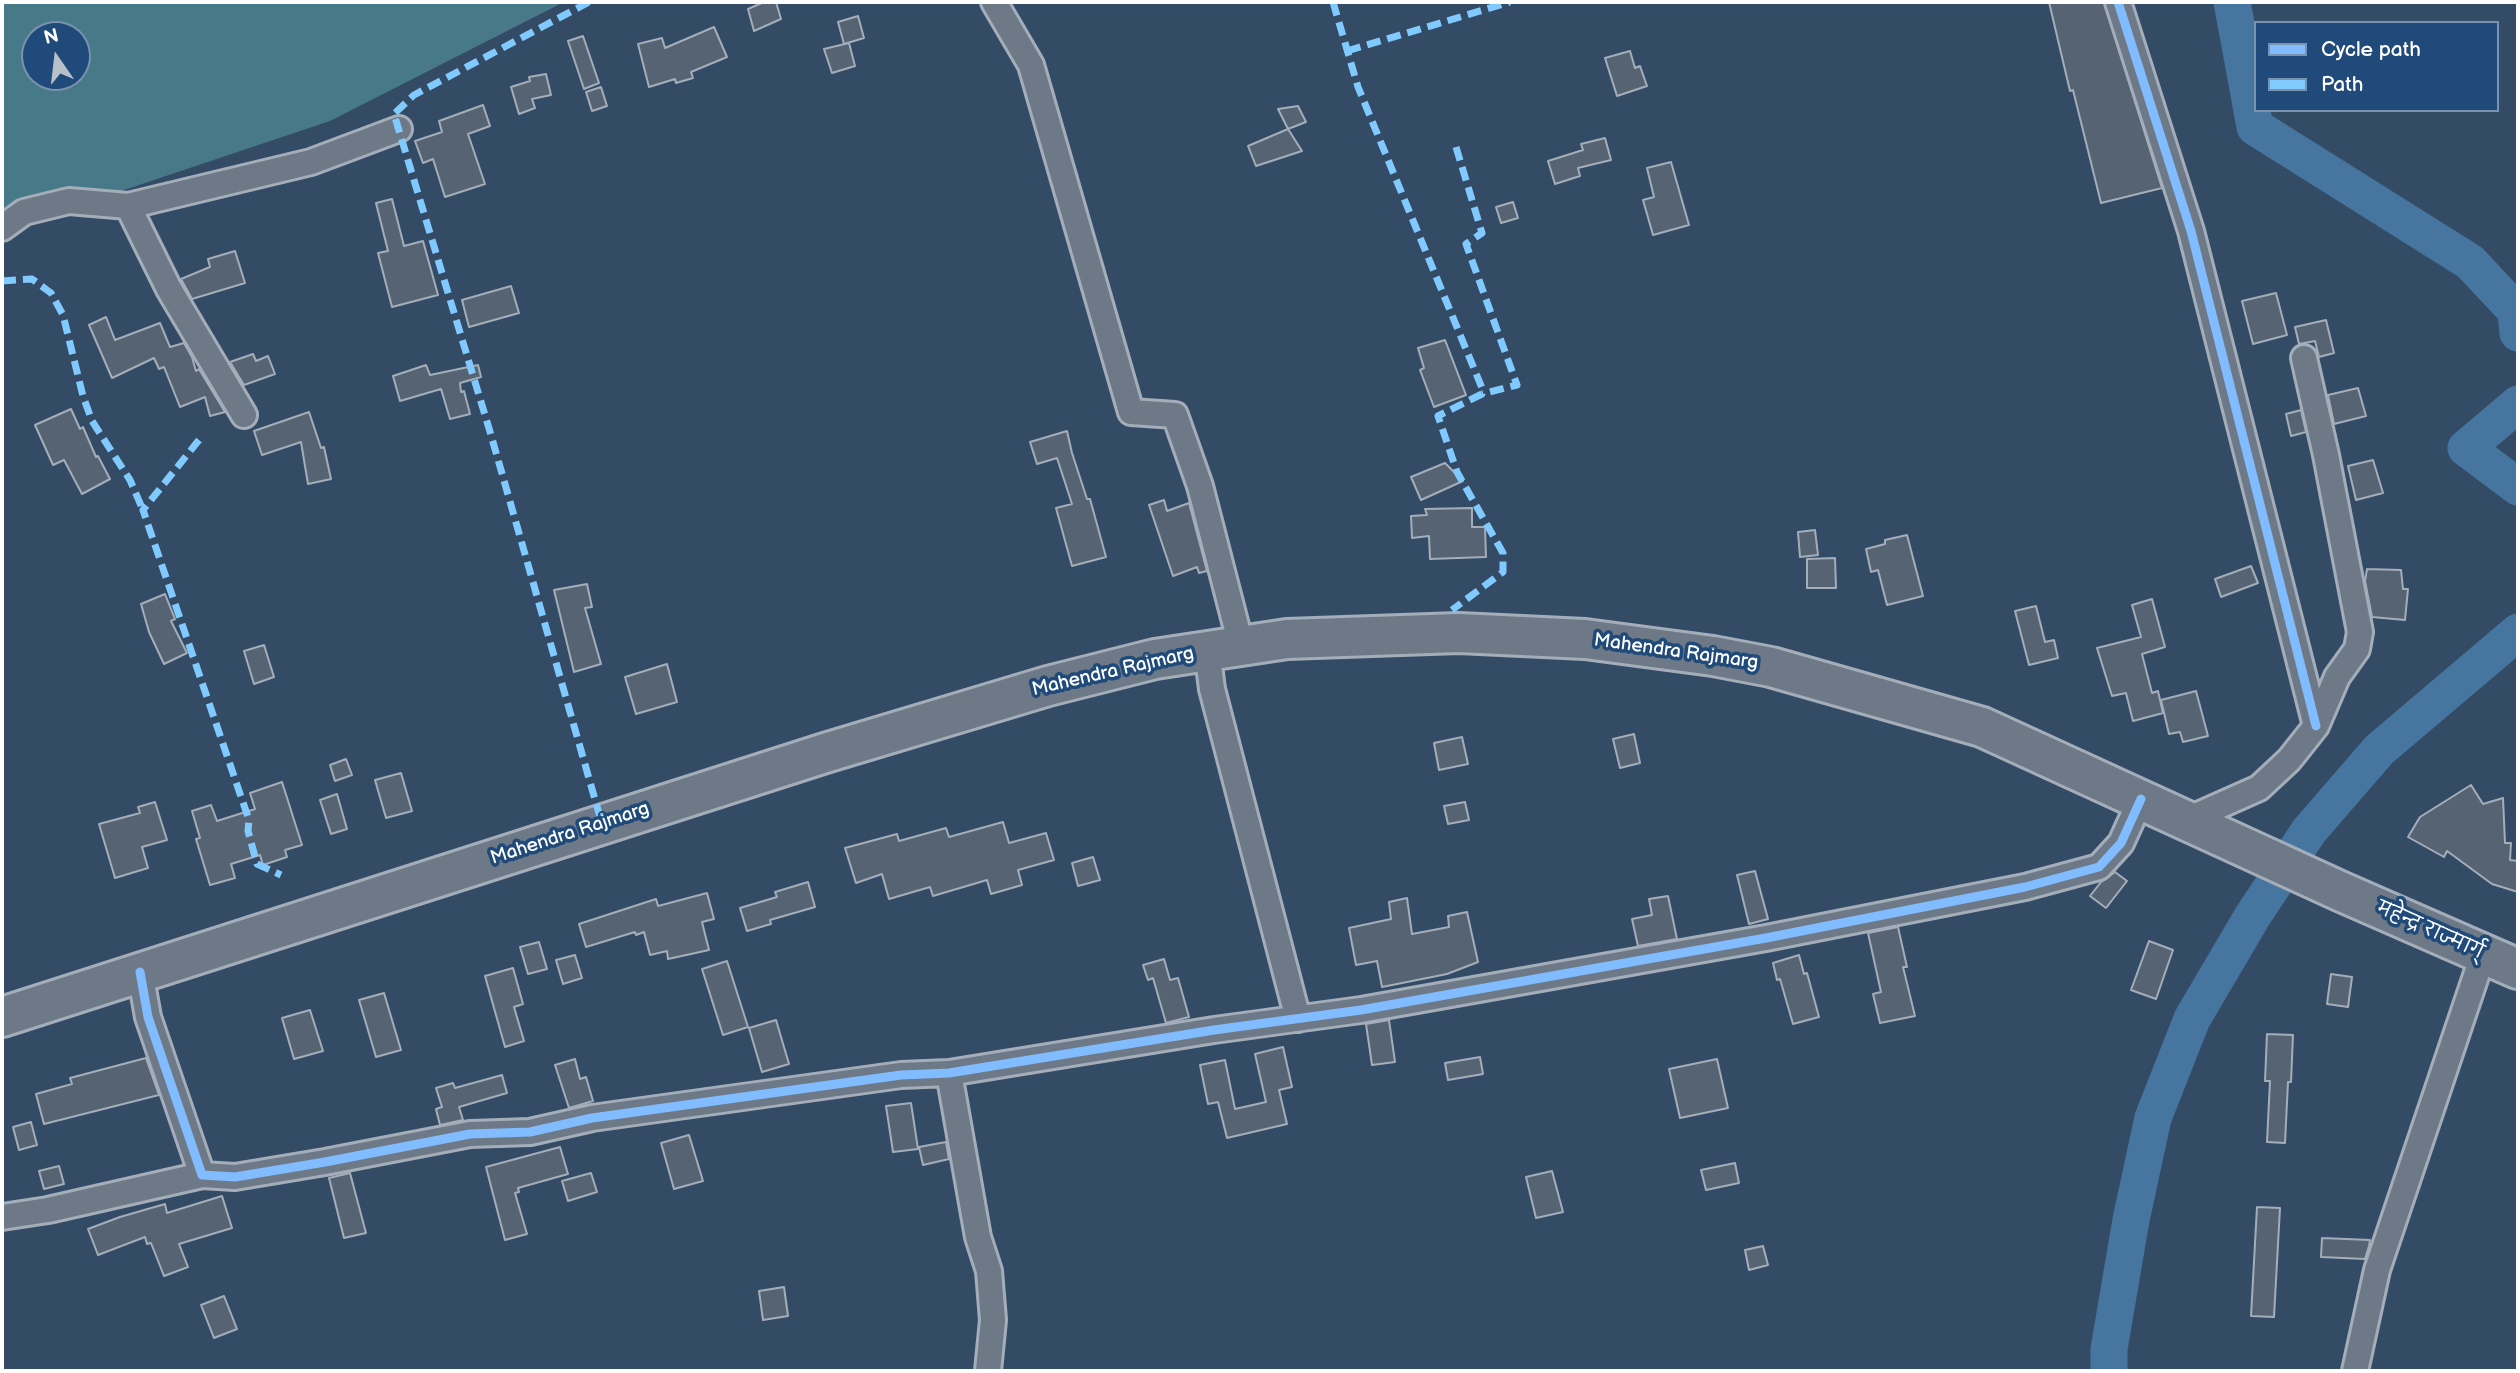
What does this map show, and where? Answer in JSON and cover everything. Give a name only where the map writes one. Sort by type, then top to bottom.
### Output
[{"type":"highway","name":"Mahendra Rajmarg","points":[[2,1017],[825,753],[1048,686],[1155,659],[1287,639],[1497,634],[1585,639],[1713,656],[1780,669],[1982,727],[2238,843]]},
{"type":"highway","name":"महेन्द्र राज्मार्ग्","points":[[2238,843],[2518,970]]},
{"type":"street","points":[[995,2],[1031,65],[1131,412],[1175,415],[1200,486],[1224,648],[1212,689],[1298,1019]]},
{"type":"street","points":[[2118,2],[2191,231],[2316,726]]},
{"type":"street","points":[[2,228],[24,212],[69,201],[128,206],[311,162],[399,129]]},
{"type":"street","points":[[128,206],[169,289],[244,415]]},
{"type":"street","points":[[2187,820],[2259,788],[2289,760],[2316,726],[2337,677],[2357,649],[2360,632],[2326,455],[2304,358]]},
{"type":"street","points":[[2,1217],[48,1210],[202,1175],[235,1177],[325,1163],[470,1134],[530,1132],[592,1118],[752,1098],[901,1075],[949,1073],[1361,1010],[1754,941],[2025,887],[2099,867],[2121,843],[2141,799]]},
{"type":"street","points":[[2355,1371],[2378,1270],[2483,955]]},
{"type":"street","points":[[140,972],[148,1017],[202,1175]]},
{"type":"street","points":[[949,1073],[978,1237],[989,1271],[993,1320],[988,1371]]},
{"type":"shaded area","points":[[2,2],[564,2],[330,121],[2,231]]},
{"type":"building","points":[[764,2],[776,2],[781,19],[754,31],[748,9]]},
{"type":"building","points":[[2049,2],[2104,2],[2162,188],[2101,203]]},
{"type":"building","points":[[858,16],[864,38],[844,44],[838,22]]},
{"type":"building","points":[[714,27],[727,57],[691,72],[693,78],[676,83],[675,79],[649,87],[638,44],[662,38],[665,48]]},
{"type":"building","points":[[583,36],[599,83],[584,89],[568,41]]},
{"type":"building","points":[[849,43],[855,66],[832,73],[824,49]]},
{"type":"building","points":[[1630,51],[1635,68],[1640,66],[1647,86],[1617,96],[1605,58]]},
{"type":"building","points":[[546,74],[551,95],[532,99],[535,108],[519,114],[511,87],[530,81],[529,77]]},
{"type":"building","points":[[601,87],[607,106],[592,111],[586,92]]},
{"type":"building","points":[[483,105],[490,126],[468,134],[485,184],[445,197],[433,159],[423,163],[415,141],[442,132],[439,121]]},
{"type":"building","points":[[1298,106],[1306,122],[1288,129],[1278,109]]},
{"type":"building","points":[[1288,129],[1302,151],[1256,166],[1248,146]]},
{"type":"building","points":[[1605,138],[1611,160],[1578,168],[1580,176],[1555,184],[1548,161],[1583,150],[1581,144]]},
{"type":"building","points":[[1671,162],[1689,225],[1653,235],[1643,200],[1654,197],[1647,168]]},
{"type":"building","points":[[392,199],[404,246],[423,241],[438,295],[392,307],[378,253],[388,251],[376,203]]},
{"type":"building","points":[[1513,202],[1518,218],[1501,223],[1496,207]]},
{"type":"building","points":[[235,251],[245,283],[192,299],[181,279],[210,267],[208,259]]},
{"type":"building","points":[[511,286],[519,313],[469,327],[462,300]]},
{"type":"building","points":[[2276,293],[2287,335],[2253,344],[2242,301]]},
{"type":"building","points":[[106,317],[115,340],[160,323],[170,347],[184,343],[196,371],[199,369],[225,412],[210,416],[205,397],[180,407],[164,367],[159,369],[154,358],[112,378],[89,325]]},
{"type":"building","points":[[2326,320],[2334,353],[2319,357],[2315,341],[2299,344],[2295,327]]},
{"type":"building","points":[[1445,340],[1466,395],[1434,407],[1420,370],[1424,368],[1418,348]]},
{"type":"building","points":[[253,354],[256,361],[268,356],[275,374],[244,385],[230,362]]},
{"type":"building","points":[[426,365],[430,375],[478,365],[481,377],[460,383],[470,414],[450,419],[441,389],[400,401],[393,376]]},
{"type":"building","points":[[2358,388],[2366,416],[2334,424],[2328,395]]},
{"type":"building","points":[[71,409],[110,479],[82,494],[64,460],[53,465],[35,425]]},
{"type":"building","points":[[2301,410],[2306,432],[2291,436],[2286,414]]},
{"type":"building","points":[[309,412],[321,448],[324,447],[331,479],[308,484],[301,442],[262,455],[254,431]]},
{"type":"building","points":[[1067,431],[1106,557],[1072,566],[1056,508],[1072,504],[1057,458],[1037,464],[1030,442]]},
{"type":"building","points":[[2373,460],[2383,493],[2356,500],[2348,466]]},
{"type":"building","points":[[1445,463],[1463,481],[1421,500],[1411,477]]},
{"type":"building","points":[[1164,500],[1167,511],[1189,503],[1207,571],[1199,573],[1197,567],[1173,576],[1149,505]]},
{"type":"building","points":[[1472,508],[1472,527],[1485,527],[1486,557],[1430,559],[1429,536],[1412,538],[1411,516],[1427,515],[1425,509]]},
{"type":"building","points":[[1815,530],[1818,555],[1800,557],[1798,532]]},
{"type":"building","points":[[1907,535],[1923,596],[1887,605],[1878,570],[1871,572],[1866,549],[1885,544],[1885,540]]},
{"type":"building","points":[[1835,558],[1836,588],[1807,588],[1807,559]]},
{"type":"building","points":[[2251,566],[2258,583],[2221,597],[2215,579]]},
{"type":"building","points":[[2367,569],[2401,570],[2403,589],[2408,589],[2405,620],[2372,617],[2365,581]]},
{"type":"building","points":[[587,584],[592,607],[585,608],[601,664],[574,672],[554,590]]},
{"type":"building","points":[[165,594],[175,619],[171,621],[187,653],[164,664],[149,632],[141,604]]},
{"type":"building","points":[[2152,599],[2165,647],[2142,654],[2152,693],[2158,691],[2163,713],[2133,721],[2126,693],[2112,696],[2097,648],[2141,637],[2132,605]]},
{"type":"building","points":[[2036,606],[2045,642],[2054,640],[2058,658],[2029,665],[2015,611]]},
{"type":"building","points":[[264,645],[274,677],[254,684],[244,651]]},
{"type":"building","points":[[667,664],[677,702],[636,714],[625,677]]},
{"type":"building","points":[[2196,691],[2208,736],[2183,742],[2180,732],[2169,734],[2161,700]]},
{"type":"building","points":[[1634,734],[1640,763],[1620,768],[1613,739]]},
{"type":"building","points":[[1462,737],[1468,764],[1439,770],[1434,743]]},
{"type":"building","points":[[346,759],[352,775],[335,781],[330,765]]},
{"type":"building","points":[[401,773],[412,811],[386,818],[375,780]]},
{"type":"building","points":[[282,782],[302,845],[285,850],[287,857],[263,865],[260,855],[231,864],[235,878],[210,885],[196,839],[200,838],[192,811],[211,805],[217,821],[255,809],[250,793]]},
{"type":"building","points":[[2471,785],[2483,804],[2503,798],[2505,843],[2511,843],[2510,860],[2518,861],[2518,892],[2492,884],[2447,851],[2444,857],[2408,837],[2420,817]]},
{"type":"building","points":[[337,794],[347,829],[331,834],[320,800]]},
{"type":"building","points":[[155,802],[167,840],[142,847],[148,868],[115,878],[99,824],[140,813],[138,807]]},
{"type":"building","points":[[1465,802],[1469,820],[1448,824],[1444,806]]},
{"type":"building","points":[[1003,822],[1009,843],[1046,833],[1054,860],[1018,870],[1022,885],[991,894],[987,880],[933,896],[930,887],[889,899],[882,874],[856,883],[845,848],[897,834],[899,841],[946,828],[949,837]]},
{"type":"building","points":[[1093,857],[1100,880],[1078,886],[1072,863]]},
{"type":"building","points":[[1755,871],[1768,919],[1749,924],[1737,875]]},
{"type":"building","points":[[2115,872],[2127,881],[2106,908],[2090,896],[2101,882]]},
{"type":"building","points":[[808,882],[815,907],[770,920],[771,924],[747,931],[740,908],[777,897],[775,892]]},
{"type":"building","points":[[707,893],[714,919],[702,922],[709,950],[668,959],[667,951],[650,955],[644,932],[636,935],[635,932],[586,947],[579,924],[656,899],[658,906]]},
{"type":"building","points":[[1668,896],[1677,939],[1638,946],[1632,919],[1652,915],[1649,899]]},
{"type":"building","points":[[1407,898],[1412,934],[1449,927],[1448,916],[1467,912],[1478,962],[1447,974],[1382,987],[1377,961],[1356,965],[1349,928],[1391,919],[1389,902]]},
{"type":"building","points":[[1898,927],[1907,967],[1903,967],[1915,1016],[1880,1023],[1873,994],[1881,992],[1868,933]]},
{"type":"building","points":[[2149,941],[2173,950],[2156,999],[2131,990]]},
{"type":"building","points":[[539,942],[547,969],[528,974],[520,947]]},
{"type":"building","points":[[575,955],[582,978],[563,984],[556,960]]},
{"type":"building","points":[[1799,955],[1819,1017],[1793,1024],[1773,963]]},
{"type":"building","points":[[1164,959],[1170,980],[1178,978],[1189,1017],[1166,1023],[1153,978],[1148,980],[1143,965]]},
{"type":"building","points":[[727,961],[748,1027],[723,1035],[702,969]]},
{"type":"building","points":[[513,968],[523,1004],[514,1007],[524,1041],[505,1047],[485,976]]},
{"type":"building","points":[[2331,974],[2352,977],[2348,1007],[2327,1004]]},
{"type":"building","points":[[384,993],[401,1050],[376,1057],[359,1000]]},
{"type":"building","points":[[310,1010],[323,1051],[294,1059],[282,1018]]},
{"type":"building","points":[[776,1020],[789,1064],[762,1072],[749,1028]]},
{"type":"building","points":[[1389,1020],[1395,1062],[1372,1065],[1366,1024]]},
{"type":"building","points":[[2267,1034],[2293,1035],[2285,1143],[2267,1142],[2270,1081],[2265,1081]]},
{"type":"building","points":[[1283,1047],[1292,1087],[1279,1090],[1287,1124],[1227,1138],[1218,1102],[1208,1104],[1200,1065],[1225,1060],[1235,1109],[1266,1102],[1255,1054]]},
{"type":"building","points":[[1480,1057],[1483,1074],[1448,1080],[1445,1063]]},
{"type":"building","points":[[146,1058],[159,1095],[44,1124],[36,1094],[72,1084],[70,1078]]},
{"type":"building","points":[[575,1059],[580,1079],[586,1077],[593,1101],[569,1108],[555,1065]]},
{"type":"building","points":[[1717,1059],[1728,1108],[1680,1118],[1669,1069]]},
{"type":"building","points":[[502,1075],[507,1093],[459,1107],[463,1120],[440,1125],[436,1109],[442,1107],[436,1088],[453,1083],[455,1088]]},
{"type":"building","points":[[911,1103],[918,1149],[893,1152],[886,1106]]},
{"type":"building","points":[[31,1122],[37,1145],[19,1150],[13,1127]]},
{"type":"building","points":[[689,1135],[703,1181],[674,1189],[661,1143]]},
{"type":"building","points":[[946,1142],[949,1159],[923,1165],[919,1147]]},
{"type":"building","points":[[560,1147],[568,1174],[518,1188],[519,1192],[515,1193],[527,1234],[505,1240],[486,1167]]},
{"type":"building","points":[[1735,1163],[1739,1183],[1706,1190],[1701,1170]]},
{"type":"building","points":[[59,1166],[64,1184],[44,1189],[39,1171]]},
{"type":"building","points":[[1552,1171],[1563,1212],[1536,1218],[1526,1177]]},
{"type":"building","points":[[350,1173],[366,1233],[344,1238],[329,1178]]},
{"type":"building","points":[[591,1173],[597,1192],[568,1201],[562,1181]]},
{"type":"building","points":[[222,1196],[232,1228],[179,1244],[188,1267],[164,1276],[151,1243],[147,1244],[145,1237],[98,1255],[88,1229],[165,1204],[167,1213]]},
{"type":"building","points":[[2257,1207],[2280,1208],[2274,1317],[2251,1316]]},
{"type":"building","points":[[2322,1238],[2370,1240],[2365,1259],[2321,1257]]},
{"type":"building","points":[[1763,1246],[1768,1265],[1749,1270],[1745,1250]]},
{"type":"building","points":[[784,1287],[788,1316],[763,1320],[759,1291]]},
{"type":"building","points":[[224,1296],[237,1329],[214,1338],[201,1305]]},
{"type":"waterway","points":[[2232,2],[2255,127],[2470,262],[2516,311],[2518,333]]},
{"type":"waterway","points":[[2518,404],[2466,448],[2518,487]]},
{"type":"waterway","points":[[2109,1371],[2109,1349],[2131,1220],[2153,1118],[2192,1019],[2252,917],[2309,831],[2379,750],[2518,632]]},
{"type":"marked path","points":[[589,2],[414,95],[394,114],[491,435],[602,824]]},
{"type":"marked path","points":[[1333,2],[1358,87],[1482,388],[1482,394],[1438,416],[1457,472],[1503,553],[1503,572],[1452,610]]},
{"type":"marked path","points":[[1347,51],[1510,2]]},
{"type":"marked path","points":[[1456,147],[1482,233],[1466,244],[1517,385],[1482,394]]},
{"type":"marked path","points":[[2,281],[32,279],[51,293],[63,315],[92,421],[130,480],[143,510]]},
{"type":"marked path","points":[[199,440],[143,510],[249,820],[248,831],[257,864],[281,875]]},
{"type":"cycle path","points":[[2118,2],[2191,231],[2316,726]]},
{"type":"cycle path","points":[[140,972],[148,1017],[202,1175],[235,1177],[470,1134],[530,1132],[592,1118],[901,1075],[949,1073],[1214,1030],[1361,1010],[1766,938],[2025,887],[2099,867],[2121,843],[2141,799]]}]
